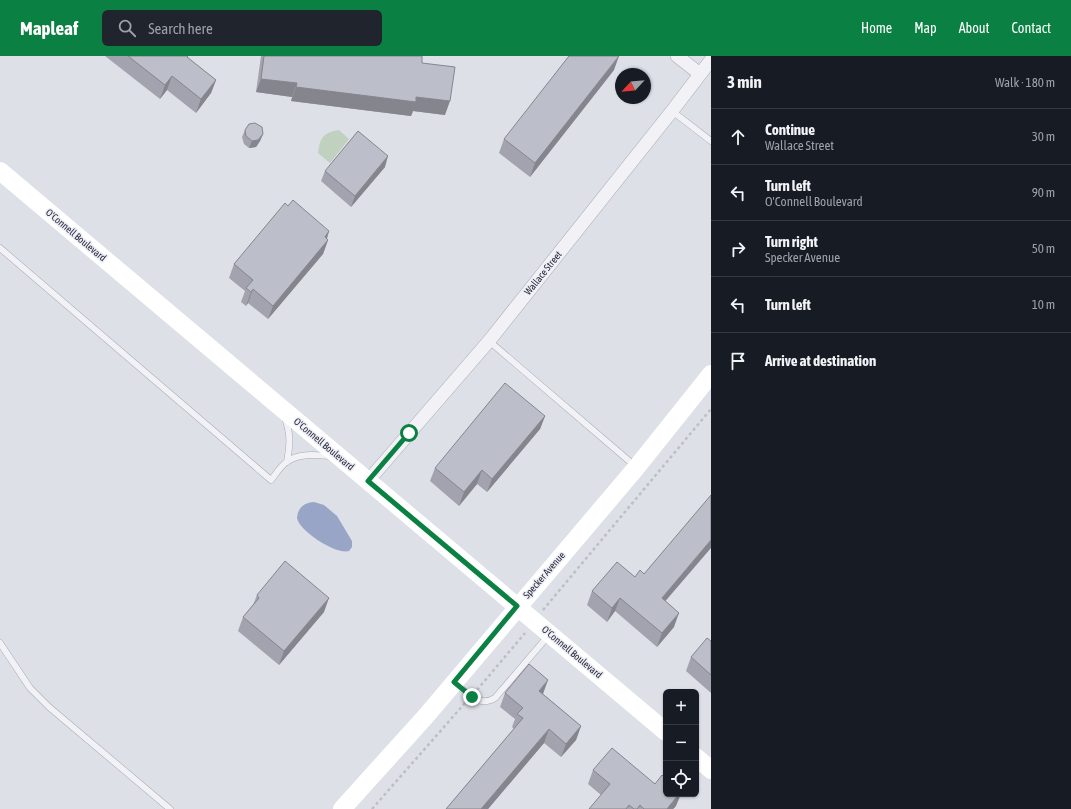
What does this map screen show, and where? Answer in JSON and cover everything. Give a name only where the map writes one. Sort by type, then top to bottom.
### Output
[{"type":"main road","name":"O'Connell Boulevard","points":[[0,171],[663,729]]},
{"type":"main road","name":"Specker Avenue","points":[[342,809],[426,716],[517,606],[636,468],[711,374]]},
{"type":"main road","points":[[699,760],[711,770]]},
{"type":"street","points":[[677,56],[700,74]]},
{"type":"street","name":"Wallace Street","points":[[368,481],[489,341],[711,60]]},
{"type":"lane","points":[[672,111],[711,142]]},
{"type":"lane","points":[[0,248],[271,480],[287,462],[304,455],[319,455],[340,458]]},
{"type":"lane","points":[[489,341],[636,468]]},
{"type":"lane","points":[[279,406],[290,434],[291,443],[287,462]]},
{"type":"lane","points":[[454,682],[478,702],[490,702],[550,634]]},
{"type":"lane","points":[[0,643],[30,688],[49,707],[170,809]]},
{"type":"green space","points":[[339,130],[349,139],[330,163],[318,153],[321,139],[326,134]]},
{"type":"water","points":[[314,502],[324,505],[337,516],[352,541],[352,547],[349,551],[343,551],[327,546],[311,535],[299,523],[297,518],[300,508],[307,503]]},
{"type":"building","points":[[128,56],[188,56],[187,57],[216,80],[201,99],[172,76],[165,85]]},
{"type":"building","points":[[264,56],[422,56],[422,63],[455,67],[450,101],[416,97],[416,102],[296,87],[297,83],[261,79]]},
{"type":"building","points":[[569,56],[619,56],[535,163],[504,139]]},
{"type":"building","points":[[255,123],[262,127],[263,134],[258,140],[252,141],[246,136],[245,130],[249,124]]},
{"type":"building","points":[[358,131],[388,156],[355,196],[325,171]]},
{"type":"building","points":[[293,200],[329,231],[325,237],[328,240],[273,306],[253,289],[251,292],[246,288],[253,280],[234,264],[285,203],[288,206]]},
{"type":"building","points":[[505,383],[545,416],[492,479],[482,470],[464,492],[435,468]]},
{"type":"building","points":[[711,495],[711,540],[662,598],[679,613],[662,633],[620,598],[612,608],[592,591],[617,562],[635,577],[640,570],[644,574]]},
{"type":"building","points":[[285,561],[329,598],[284,651],[243,617],[259,598],[257,595]]},
{"type":"building","points":[[707,638],[711,641],[711,675],[691,657]]},
{"type":"building","points":[[529,664],[548,680],[539,691],[581,726],[566,744],[549,729],[481,809],[446,809],[523,718],[517,714],[523,708],[505,693]]},
{"type":"building","points":[[612,748],[655,784],[662,775],[663,797],[677,797],[667,809],[644,809],[640,805],[637,809],[634,809],[629,805],[626,809],[589,809],[610,784],[593,770]]},
{"type":"route","points":[[409,433],[368,481],[517,606],[454,682],[472,697]]}]
